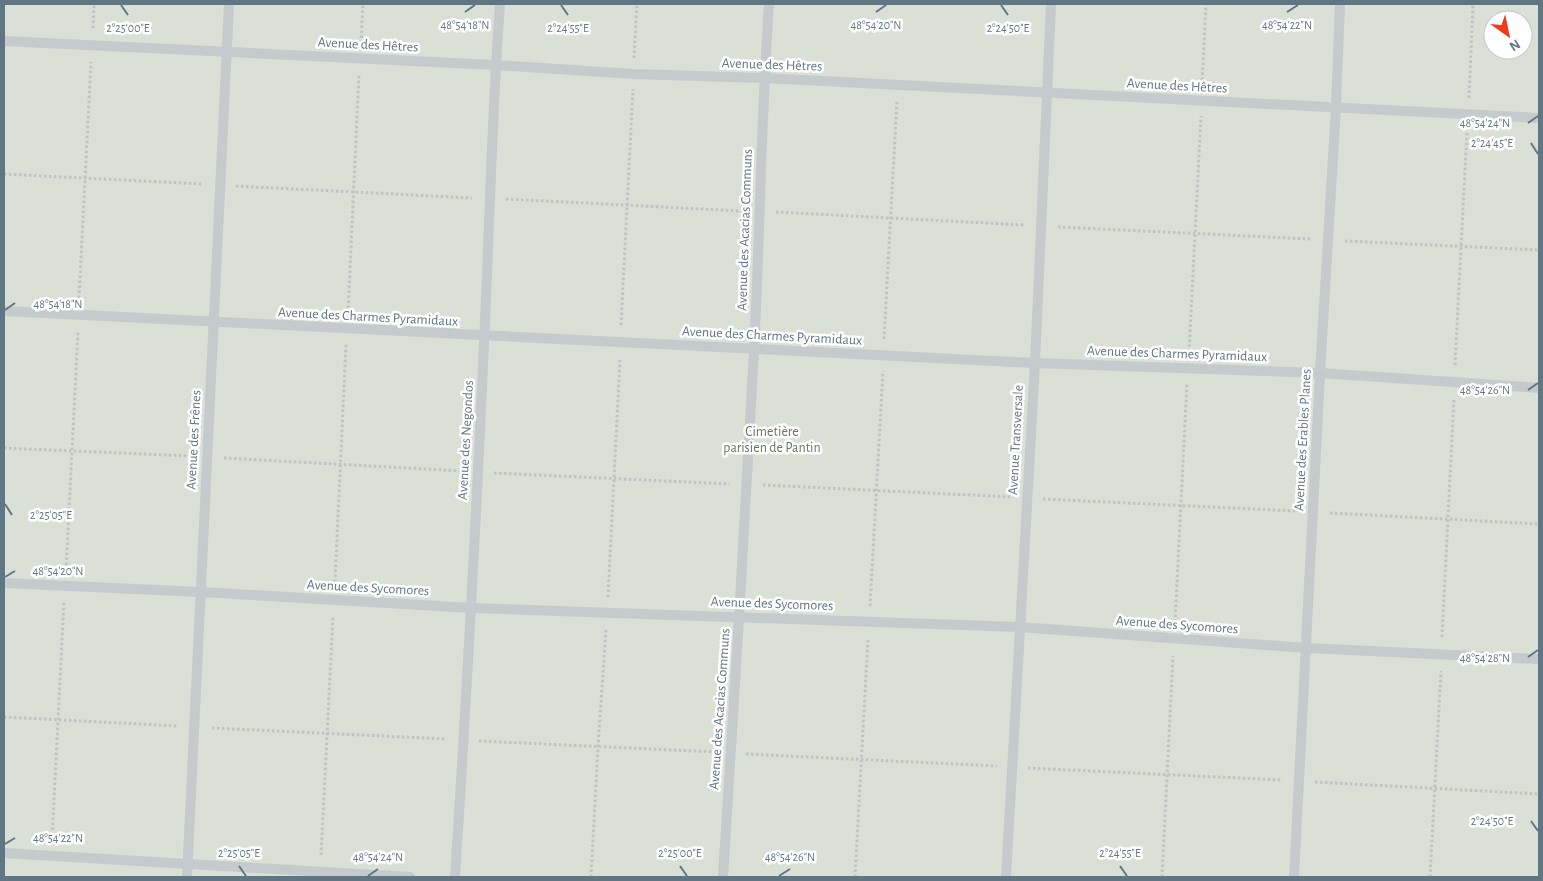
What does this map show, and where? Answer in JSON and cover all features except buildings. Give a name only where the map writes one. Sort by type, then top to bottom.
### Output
[{"type":"lane","name":"Avenue des Frênes","points":[[187,877],[229,4]]},
{"type":"lane","name":"Avenue des Negondos","points":[[455,877],[472,608],[485,337],[495,65],[500,4]]},
{"type":"lane","name":"Avenue des Acacias Communs","points":[[723,877],[740,616],[769,4]]},
{"type":"lane","name":"Avenue Transversale","points":[[1006,877],[1035,363],[1051,4]]},
{"type":"lane","name":"Avenue des Erables Planes","points":[[1294,877],[1340,4]]},
{"type":"lane","name":"Avenue des Hêtres","points":[[4,41],[1539,118]]},
{"type":"lane","name":"Avenue des Charmes Pyramidaux","points":[[4,311],[485,337],[754,348],[1035,363],[1320,373],[1539,388]]},
{"type":"lane","name":"Avenue des Sycomores","points":[[4,583],[201,592],[472,608],[1019,627],[1307,648],[1539,659]]},
{"type":"lane","points":[[4,854],[410,877]]},
{"type":"path","points":[[52,856],[94,4]]},
{"type":"path","points":[[321,872],[363,4]]},
{"type":"path","points":[[591,877],[607,612],[637,4]]},
{"type":"path","points":[[1162,877],[1206,4]]},
{"type":"path","points":[[1430,877],[1473,4]]},
{"type":"path","points":[[855,877],[898,85]]},
{"type":"path","points":[[4,448],[1539,524]]},
{"type":"path","points":[[4,718],[1539,794]]},
{"type":"green space","name":"Cimetière parisien de Pantin","points":[[4,4],[1539,4],[1539,877],[4,877]]}]
